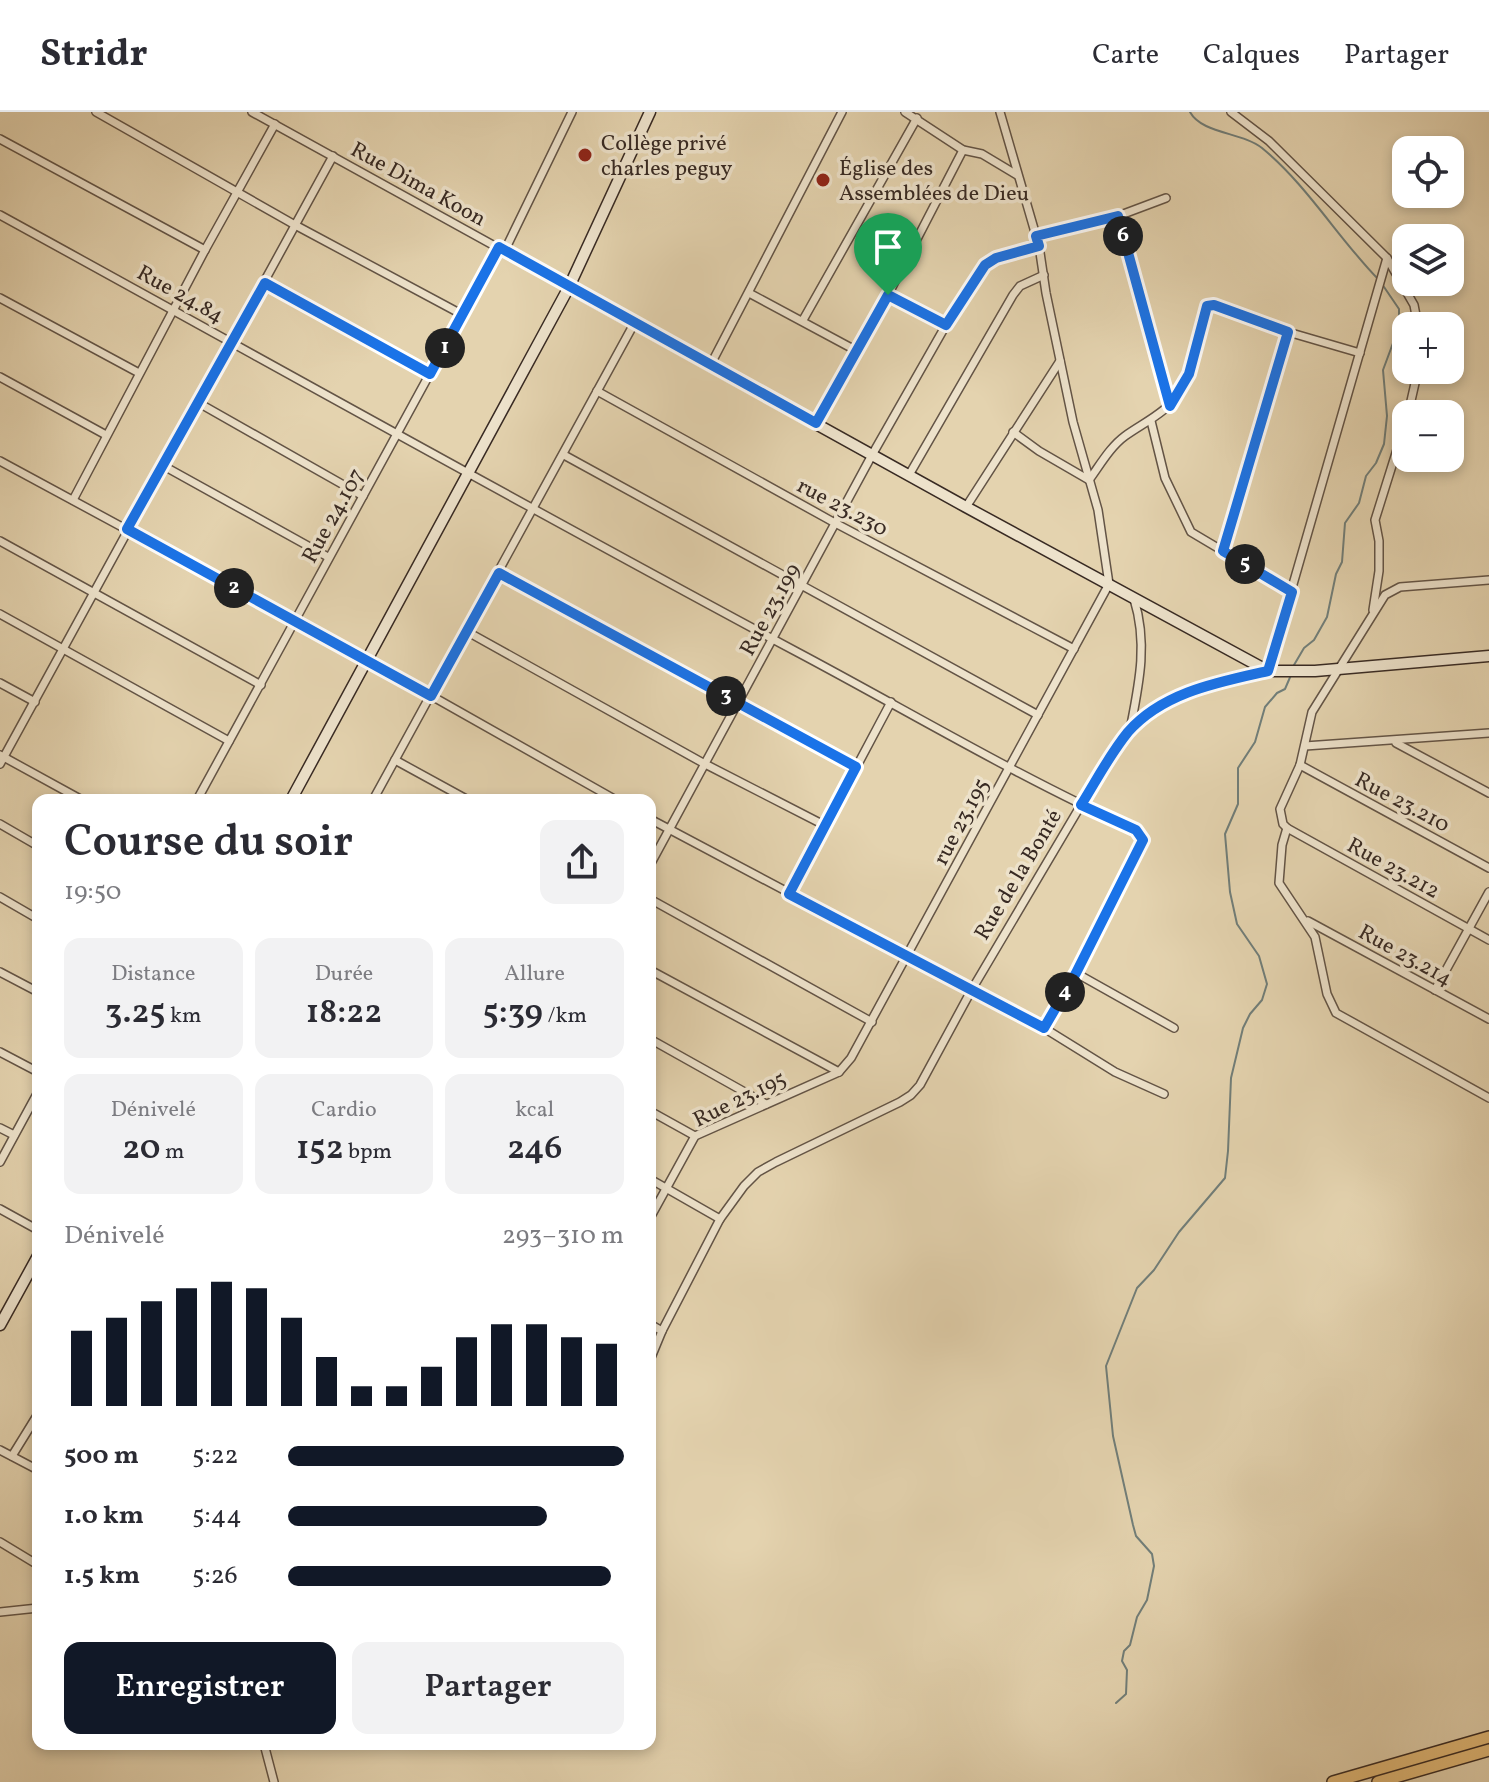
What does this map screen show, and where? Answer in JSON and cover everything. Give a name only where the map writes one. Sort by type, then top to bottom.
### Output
[{"type":"main road","points":[[1333,1782],[1489,1737]]},
{"type":"main road","points":[[1378,1782],[1489,1750]]},
{"type":"street","points":[[96,112],[295,225],[463,315]]},
{"type":"street","name":"Rue Dima Koon","points":[[252,112],[569,287]]},
{"type":"street","name":"Rue 24.107","points":[[200,794],[296,622],[328,557],[502,249],[572,112]]},
{"type":"street","points":[[294,794],[569,287],[650,112]]},
{"type":"street","points":[[711,364],[842,112]]},
{"type":"street","points":[[905,112],[963,150],[982,154],[1018,176]]},
{"type":"street","points":[[1000,112],[1039,246],[1060,360],[1098,510],[1109,584]]},
{"type":"street","points":[[1231,112],[1269,141],[1387,258],[1415,312]]},
{"type":"street","points":[[803,320],[917,118]]},
{"type":"street","points":[[73,500],[275,124]]},
{"type":"street","points":[[0,139],[205,250]]},
{"type":"street","points":[[816,423],[888,295],[963,150]]},
{"type":"street","points":[[70,794],[1,759],[64,650],[127,529],[333,156]]},
{"type":"street","points":[[1036,236],[1118,216],[1166,198]]},
{"type":"street","name":"Rue 24.84","points":[[0,215],[532,510],[891,702],[1009,769],[1136,830],[1143,840],[1076,973]]},
{"type":"street","points":[[1118,216],[1170,406]]},
{"type":"street","name":"Rue 23.199","points":[[656,854],[946,325],[985,265],[996,258],[1039,246]]},
{"type":"street","points":[[569,287],[1272,672],[1387,258]]},
{"type":"street","points":[[909,475],[1013,295],[1020,286],[1044,275]]},
{"type":"street","points":[[265,283],[430,374]]},
{"type":"street","points":[[749,293],[857,351]]},
{"type":"street","points":[[888,295],[946,325]]},
{"type":"street","points":[[0,298],[139,373]]},
{"type":"street","points":[[1089,480],[1123,438],[1170,406],[1189,374],[1207,306],[1214,305],[1288,332],[1360,353]]},
{"type":"street","points":[[376,794],[635,322]]},
{"type":"street","points":[[1223,551],[1288,332]]},
{"type":"street","points":[[966,507],[1060,360]]},
{"type":"street","points":[[0,377],[106,435]]},
{"type":"street","name":"rue 23.230","points":[[597,391],[835,523],[1074,649]]},
{"type":"street","points":[[197,402],[363,496]]},
{"type":"street","points":[[1151,421],[1165,478],[1187,526],[1196,536],[1292,592]]},
{"type":"street","points":[[1013,432],[1023,442],[1089,480]]},
{"type":"street","points":[[564,455],[1038,715]]},
{"type":"street","points":[[0,461],[368,660],[605,794]]},
{"type":"street","points":[[162,465],[328,557]]},
{"type":"street","points":[[1372,616],[1379,571],[1375,520],[1392,466]]},
{"type":"street","points":[[0,541],[261,685]]},
{"type":"street","points":[[499,573],[856,767]]},
{"type":"street","points":[[1489,580],[1393,589],[1385,595],[1312,712],[1300,765],[1280,809],[1285,826],[1279,883],[1318,944],[1327,994],[1336,1013],[1489,1098]]},
{"type":"street","name":"rue 23.195","points":[[839,1072],[872,1022],[1109,584]]},
{"type":"street","points":[[1130,730],[1143,648],[1140,618],[1133,597]]},
{"type":"street","points":[[0,614],[229,741]]},
{"type":"street","points":[[466,631],[705,764],[824,825]]},
{"type":"street","name":"Rue de la Bonté","points":[[656,1346],[720,1219],[758,1172],[911,1095],[929,1070],[971,991],[1081,805],[1130,730],[1171,700],[1191,691],[1272,672],[1489,656]]},
{"type":"street","points":[[0,683],[35,702]]},
{"type":"street","points":[[789,894],[891,702]]},
{"type":"street","points":[[1305,746],[1489,733]]},
{"type":"street","points":[[1394,742],[1489,793]]},
{"type":"street","points":[[395,760],[457,794]]},
{"type":"street","name":"Rue 23.210","points":[[1300,765],[1489,868]]},
{"type":"street","points":[[656,822],[1044,1028],[1102,1065],[1164,1094]]},
{"type":"street","points":[[0,824],[32,843]]},
{"type":"street","name":"Rue 23.212","points":[[1285,826],[1489,940]]},
{"type":"street","points":[[1435,990],[1489,892]]},
{"type":"street","points":[[0,897],[32,916]]},
{"type":"street","points":[[656,902],[872,1022]]},
{"type":"street","name":"Rue 23.214","points":[[1305,920],[1489,1019]]},
{"type":"street","points":[[0,972],[32,989]]},
{"type":"street","points":[[656,973],[839,1072]]},
{"type":"street","points":[[1044,1028],[1076,973],[1174,1028]]},
{"type":"street","points":[[656,1042],[766,1104]]},
{"type":"street","points":[[0,1052],[32,1069]]},
{"type":"street","name":"Rue 23.195","points":[[656,1207],[695,1136],[839,1072]]},
{"type":"street","points":[[0,1162],[32,1103]]},
{"type":"street","points":[[656,1114],[695,1136]]},
{"type":"street","points":[[0,1128],[14,1135]]},
{"type":"street","points":[[656,1182],[720,1219]]},
{"type":"street","points":[[0,1209],[32,1227]]},
{"type":"street","points":[[0,1325],[32,1267]]},
{"type":"street","points":[[656,1328],[662,1331]]},
{"type":"street","points":[[12,1456],[32,1424]]},
{"type":"street","points":[[0,1450],[32,1467]]},
{"type":"street","points":[[0,1542],[32,1561]]},
{"type":"street","points":[[0,1612],[32,1609]]},
{"type":"street","points":[[266,1750],[274,1782]]},
{"type":"waterway","points":[[1190,112],[1204,125],[1262,148],[1293,178],[1378,279]]},
{"type":"waterway","points":[[1294,665],[1327,617],[1336,574],[1342,562],[1345,523],[1359,503],[1366,476],[1384,444],[1387,416],[1383,370],[1399,327],[1399,309],[1382,284]]},
{"type":"waterway","points":[[1116,1703],[1126,1694],[1127,1670],[1122,1661],[1124,1651],[1130,1645],[1137,1617],[1147,1600],[1154,1566],[1152,1554],[1136,1536],[1133,1525],[1113,1436],[1106,1366],[1137,1288],[1225,1178],[1231,1078],[1243,1028],[1262,1000],[1267,984],[1259,956],[1237,924],[1230,892],[1225,834],[1238,804],[1238,768],[1255,742],[1265,707],[1285,689],[1291,675]]},
{"type":"place","name":"Collège privé charles peguy","points":[[585,155]]},
{"type":"place","name":"Église des Assemblées de Dieu","points":[[823,180]]},
{"type":"route","points":[[1118,216],[1170,406],[1189,374],[1207,306],[1214,305],[1288,332],[1223,551],[1292,592],[1268,671],[1214,684],[1171,700],[1130,730],[1116,749],[1081,805],[1136,830],[1143,840],[1076,973],[1044,1028],[789,894],[856,767],[499,573],[431,696],[127,529],[265,283],[430,374],[499,247],[816,423],[888,295],[946,325],[985,265],[996,258],[1039,246],[1036,236],[1118,216]]}]
